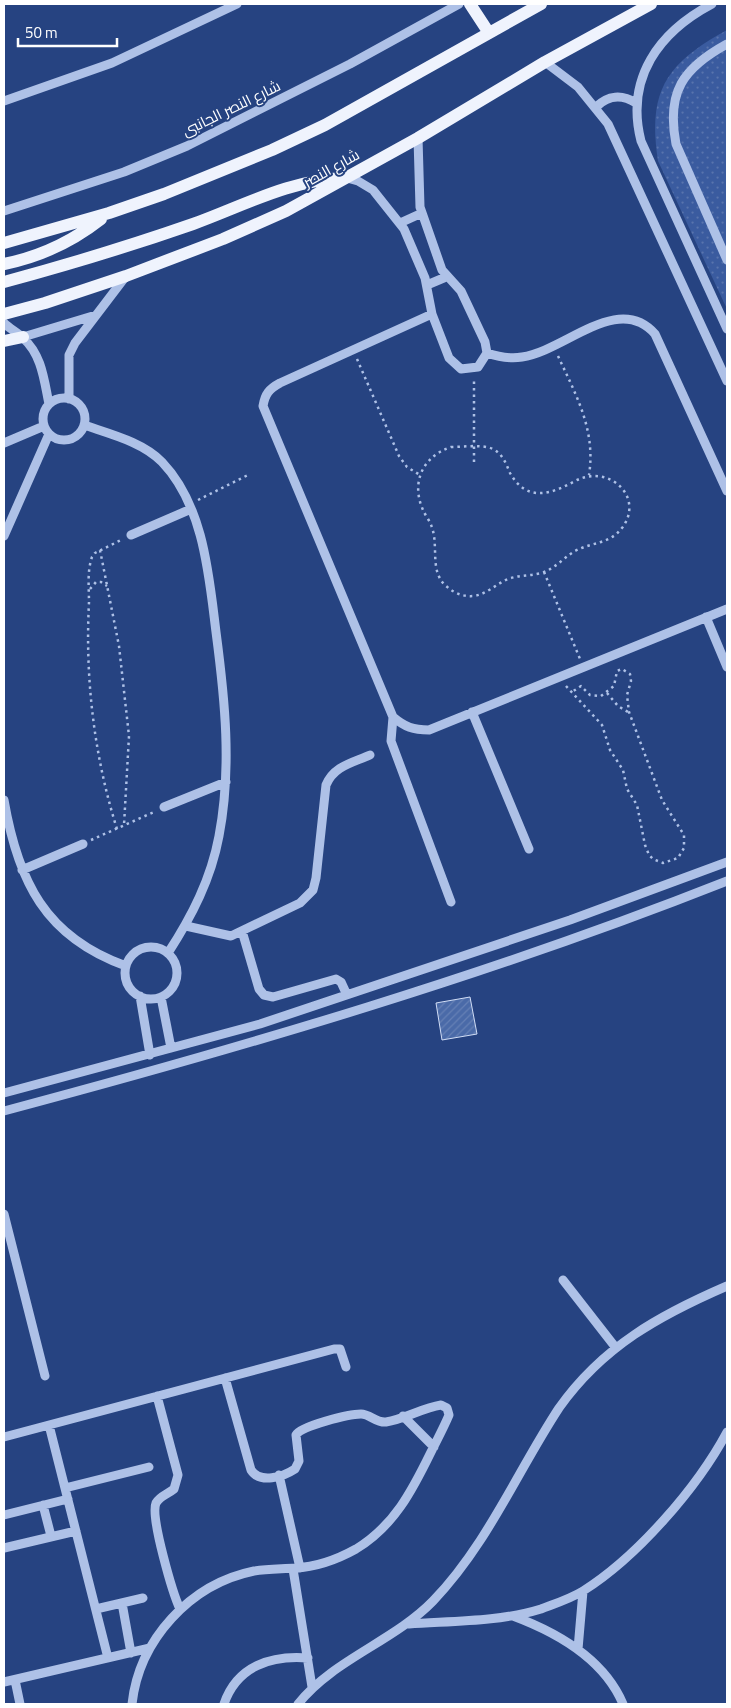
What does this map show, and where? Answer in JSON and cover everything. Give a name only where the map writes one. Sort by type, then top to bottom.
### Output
[{"type":"main road","points":[[470,4],[489,33]]},
{"type":"main road","points":[[4,243],[109,213],[218,173],[325,125],[541,4]]},
{"type":"main road","name":"شارع النصر","points":[[4,314],[45,303],[126,276],[255,226],[347,178],[545,62],[651,4]]},
{"type":"main road","points":[[4,282],[145,240],[294,185],[347,178]]},
{"type":"main road","points":[[4,264],[32,256],[66,242],[109,213]]},
{"type":"main road","points":[[4,341],[23,337]]},
{"type":"street","points":[[4,101],[112,63],[238,4]]},
{"type":"street","name":"شارع النصر الجانبى","points":[[4,210],[124,172],[187,146],[350,64],[459,4]]},
{"type":"street","points":[[712,4],[682,23],[661,43],[641,82],[636,103],[641,141],[727,330]]},
{"type":"street","points":[[727,44],[702,58],[689,71],[679,88],[674,106],[672,125],[676,144],[727,260]]},
{"type":"street","points":[[545,62],[567,78],[596,107],[608,124],[727,381]]},
{"type":"street","points":[[596,107],[601,102],[614,96],[626,97],[636,103]]},
{"type":"street","points":[[347,178],[358,181],[373,190],[408,234],[427,285],[432,314],[452,363],[462,370],[474,369],[483,364],[487,353],[485,342],[461,291],[446,277],[442,270],[422,213],[418,194],[418,138]]},
{"type":"street","points":[[400,223],[422,213]]},
{"type":"street","points":[[70,399],[69,356],[74,344],[126,276]]},
{"type":"street","points":[[427,285],[446,277]]},
{"type":"street","points":[[432,314],[352,349],[271,388],[265,396],[263,406],[393,716],[390,742],[451,902]]},
{"type":"street","points":[[23,337],[96,315]]},
{"type":"street","points":[[487,353],[504,357],[522,357],[618,318],[629,317],[648,326],[655,334],[727,491]]},
{"type":"street","points":[[4,324],[23,337],[33,349],[42,366],[49,404]]},
{"type":"street","points":[[4,536],[46,430],[44,411],[49,404],[58,399],[70,399],[79,404],[84,414],[84,424],[79,434],[70,439],[58,440],[46,430]]},
{"type":"street","points":[[84,424],[122,438],[161,460],[172,474],[190,507],[200,535],[217,633],[226,728],[226,782],[219,836],[212,867],[200,897],[186,926],[168,953]]},
{"type":"street","points":[[4,443],[46,430]]},
{"type":"street","points":[[131,534],[190,507]]},
{"type":"street","points":[[393,716],[409,728],[429,730],[727,609]]},
{"type":"street","points":[[706,618],[727,667]]},
{"type":"street","points":[[472,712],[529,849]]},
{"type":"street","points":[[186,926],[223,936],[231,936],[300,903],[308,897],[316,878],[326,785],[336,769],[370,756]]},
{"type":"street","points":[[164,807],[226,782]]},
{"type":"street","points":[[4,800],[8,826],[22,870],[50,916],[66,933],[84,947],[126,966]]},
{"type":"street","points":[[22,870],[83,844]]},
{"type":"street","points":[[4,1094],[260,1024],[570,920],[727,862]]},
{"type":"street","points":[[4,1111],[182,1064],[464,976],[727,881]]},
{"type":"street","points":[[242,931],[259,989],[264,995],[273,997],[336,979],[341,982],[358,1009]]},
{"type":"street","points":[[157,947],[168,953],[177,966],[176,981],[168,993],[161,997],[154,999],[140,996],[129,986],[125,973],[126,966],[133,955],[144,948],[157,947]]},
{"type":"street","points":[[140,996],[150,1055]]},
{"type":"street","points":[[161,997],[171,1048]]},
{"type":"street","points":[[4,1214],[44,1376]]},
{"type":"street","points":[[563,1280],[616,1348]]},
{"type":"street","points":[[298,1704],[312,1687],[409,1624],[434,1600],[480,1539],[539,1438],[573,1388],[600,1360],[641,1329],[669,1313],[727,1286]]},
{"type":"street","points":[[4,1436],[337,1348],[342,1352],[346,1367]]},
{"type":"street","points":[[132,1704],[138,1670],[163,1627],[180,1609],[207,1589],[237,1575],[270,1569],[297,1568],[320,1564],[347,1553],[372,1538],[387,1524],[411,1493],[448,1418],[447,1408],[438,1406],[380,1422],[367,1415],[357,1414],[303,1428],[296,1435],[297,1466],[291,1471],[262,1478],[254,1475],[251,1470],[225,1378]]},
{"type":"street","points":[[157,1396],[178,1475],[174,1489],[161,1497],[154,1510],[170,1582],[180,1609]]},
{"type":"street","points":[[403,1416],[434,1447]]},
{"type":"street","points":[[49,1425],[108,1658]]},
{"type":"street","points":[[409,1624],[513,1616],[540,1609],[582,1591],[624,1558],[657,1527],[684,1497],[708,1464],[727,1432]]},
{"type":"street","points":[[65,1488],[149,1467]]},
{"type":"street","points":[[279,1475],[297,1568],[312,1687]]},
{"type":"street","points":[[4,1515],[68,1499]]},
{"type":"street","points":[[43,1505],[51,1536]]},
{"type":"street","points":[[4,1548],[76,1531]]},
{"type":"street","points":[[578,1649],[582,1591]]},
{"type":"street","points":[[96,1609],[143,1598]]},
{"type":"street","points":[[122,1603],[131,1653]]},
{"type":"street","points":[[513,1616],[539,1626],[578,1649],[608,1680],[623,1704]]},
{"type":"street","points":[[4,1682],[150,1648]]},
{"type":"street","points":[[224,1704],[236,1681],[260,1663],[275,1658],[308,1658]]},
{"type":"street","points":[[15,1680],[20,1704]]},
{"type":"path","points":[[553,346],[587,421],[591,449],[589,475]]},
{"type":"path","points":[[352,349],[399,456],[407,467],[420,475]]},
{"type":"path","points":[[474,369],[474,462]]},
{"type":"path","points":[[452,447],[475,447],[487,448],[498,452],[515,480],[532,492],[555,492],[589,475],[610,479],[622,489],[628,505],[624,524],[611,538],[576,551],[554,568],[544,572],[516,576],[474,596],[460,595],[446,586],[438,574],[435,535],[418,497],[420,475],[432,457],[445,449],[452,447]]},
{"type":"path","points":[[190,507],[250,474]]},
{"type":"path","points":[[116,829],[106,796],[91,703],[87,634],[90,562],[95,553],[131,534]]},
{"type":"path","points":[[100,550],[120,646],[129,736],[124,825]]},
{"type":"path","points":[[544,572],[584,667]]},
{"type":"path","points":[[89,590],[96,582],[106,585],[108,590]]},
{"type":"path","points":[[558,678],[598,719],[610,750],[621,766],[627,789],[638,805],[649,855],[657,862],[668,863],[682,854],[685,842],[684,835],[662,800],[629,712],[627,695],[631,681],[628,671],[622,669],[618,671],[614,686],[607,693],[595,696],[590,695],[581,686],[572,692]]},
{"type":"path","points":[[607,693],[618,706],[629,712]]},
{"type":"path","points":[[83,844],[164,807]]},
{"type":"shaded area","points":[[727,30],[727,309],[658,161],[655,136],[659,97],[666,81],[689,54]]},
{"type":"building","points":[[470,997],[477,1034],[442,1040],[436,1003]]}]
